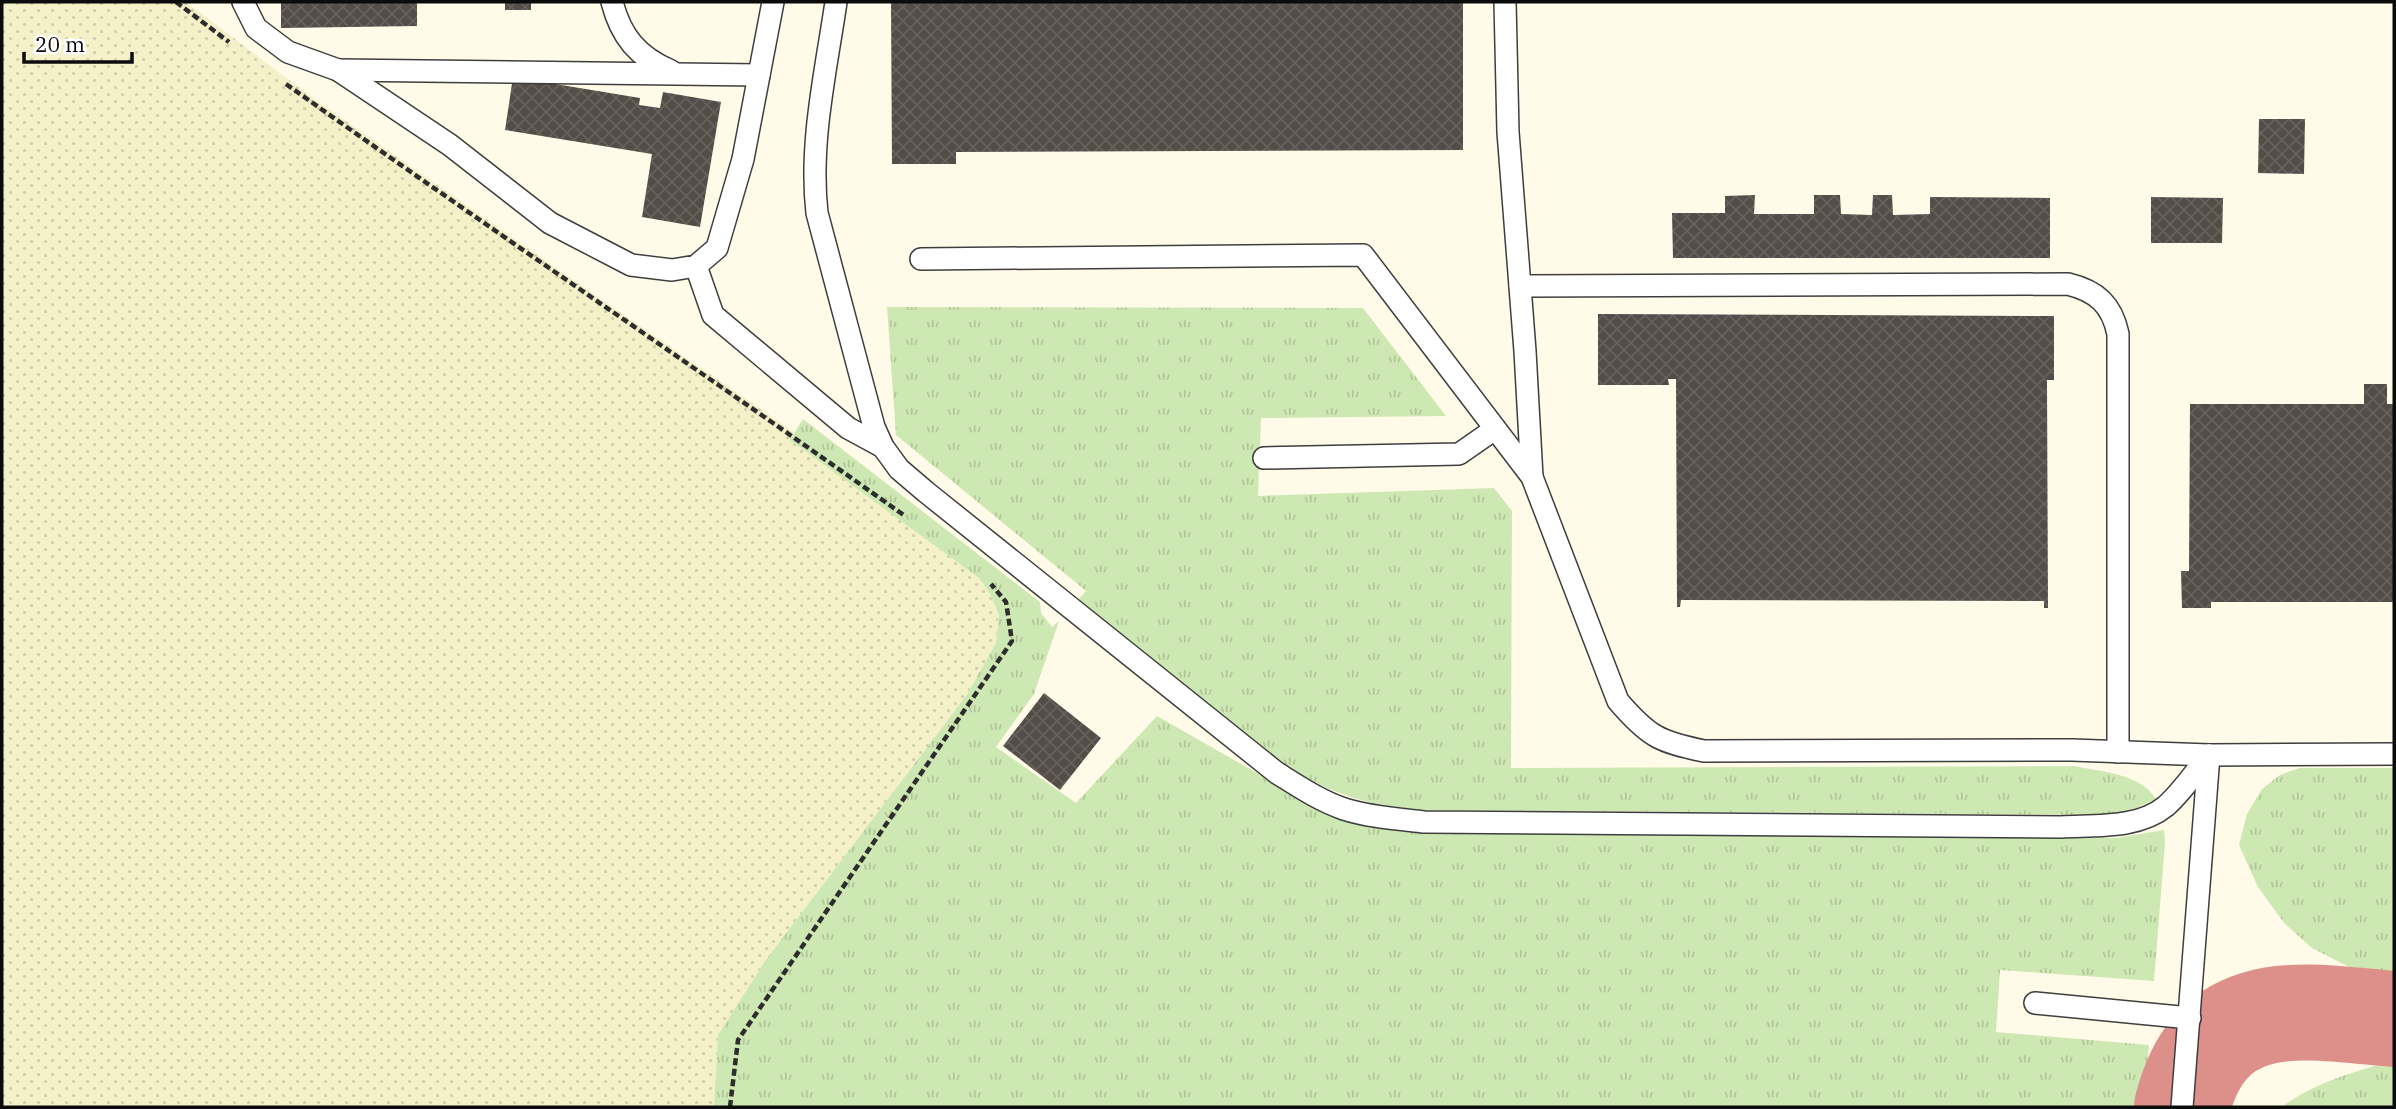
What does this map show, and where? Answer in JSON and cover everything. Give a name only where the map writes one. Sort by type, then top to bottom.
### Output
[{"type":"lane","points":[[243,2],[256,28],[288,52],[338,70],[450,145],[550,223],[631,265],[672,270],[696,267],[717,248],[743,159],[773,2]]},
{"type":"lane","points":[[612,2],[620,25],[634,49],[659,66],[677,74]]},
{"type":"lane","points":[[836,2],[816,141],[814,187],[817,213],[865,402],[883,447],[899,469],[926,492],[1277,774],[1312,795],[1344,809],[1424,822],[2061,827],[2142,820],[2166,806],[2209,755]]},
{"type":"lane","points":[[1505,2],[1508,132],[1532,477]]},
{"type":"lane","points":[[338,70],[759,75]]},
{"type":"lane","points":[[921,259],[1363,255],[1532,477],[1618,701],[1641,727],[1671,744],[1704,751],[2394,754]]},
{"type":"lane","points":[[696,267],[713,315],[848,428],[883,447]]},
{"type":"lane","points":[[1520,286],[2068,284],[2096,295],[2108,305],[2118,334],[2118,752]]},
{"type":"lane","points":[[1264,457],[1459,454],[1495,429]]},
{"type":"lane","points":[[2182,1107],[2209,755]]},
{"type":"lane","points":[[2035,1003],[2190,1017]]},
{"type":"path","points":[[176,2],[231,43]]},
{"type":"path","points":[[285,84],[912,521]]},
{"type":"path","points":[[730,1107],[738,1040],[1012,641],[1006,602],[984,576]]},
{"type":"shaded area","points":[[2,2],[186,2],[313,98],[794,432],[791,440],[979,578],[990,594],[999,615],[996,643],[966,696],[765,961],[718,1035],[714,1107],[2,1107]]},
{"type":"green space","points":[[887,307],[1363,308],[1446,416],[1261,418],[1258,496],[1494,488],[1512,511],[1511,768],[2074,766],[2130,779],[2149,790],[2156,799],[2114,815],[1423,810],[1383,805],[1334,791],[1284,764],[1078,600],[1086,591],[896,435]]},
{"type":"green space","points":[[803,419],[1040,602],[1041,613],[1052,627],[1059,621],[1034,694],[996,747],[1076,803],[1157,716],[1306,804],[1340,818],[1376,827],[1425,833],[2116,838],[2164,830],[2154,981],[2000,970],[1996,1032],[2149,1045],[2144,1107],[714,1107],[718,1035],[765,961],[966,696],[996,643],[999,615],[979,578],[790,440]]},
{"type":"green space","points":[[2299,768],[2394,768],[2394,971],[2349,967],[2312,948],[2284,923],[2258,887],[2239,845],[2247,814],[2262,789],[2280,775]]},
{"type":"green space","points":[[2394,1060],[2394,1107],[2282,1107],[2322,1084]]},
{"type":"building","points":[[281,2],[417,2],[417,26],[281,28]]},
{"type":"building","points":[[505,2],[531,2],[531,10],[505,10]]},
{"type":"building","points":[[891,2],[1463,2],[1463,150],[956,152],[956,164],[892,164]]},
{"type":"building","points":[[513,77],[640,98],[639,105],[660,108],[663,92],[721,102],[700,227],[642,217],[652,154],[505,130]]},
{"type":"building","points":[[2259,119],[2305,119],[2304,174],[2258,173]]},
{"type":"building","points":[[1755,195],[1754,214],[1814,214],[1814,195],[1840,195],[1841,214],[1872,215],[1873,195],[1892,195],[1893,215],[1930,214],[1930,197],[2050,198],[2050,258],[1673,258],[1672,213],[1725,213],[1725,196]]},
{"type":"building","points":[[2151,197],[2223,198],[2222,243],[2151,243]]},
{"type":"building","points":[[1598,314],[2054,316],[2054,380],[2047,380],[2048,608],[2044,608],[2044,601],[1681,600],[1680,607],[1677,607],[1676,379],[1668,379],[1669,385],[1598,385]]},
{"type":"building","points":[[2364,384],[2387,384],[2387,404],[2394,404],[2394,602],[2211,602],[2211,608],[2182,608],[2181,571],[2189,571],[2190,404],[2364,404]]},
{"type":"building","points":[[1044,693],[1101,738],[1060,790],[1003,746]]},
{"type":"taxiway","points":[[2182,1107],[2196,1070],[2214,1043],[2238,1026],[2264,1016],[2294,1013],[2394,1019]]}]
